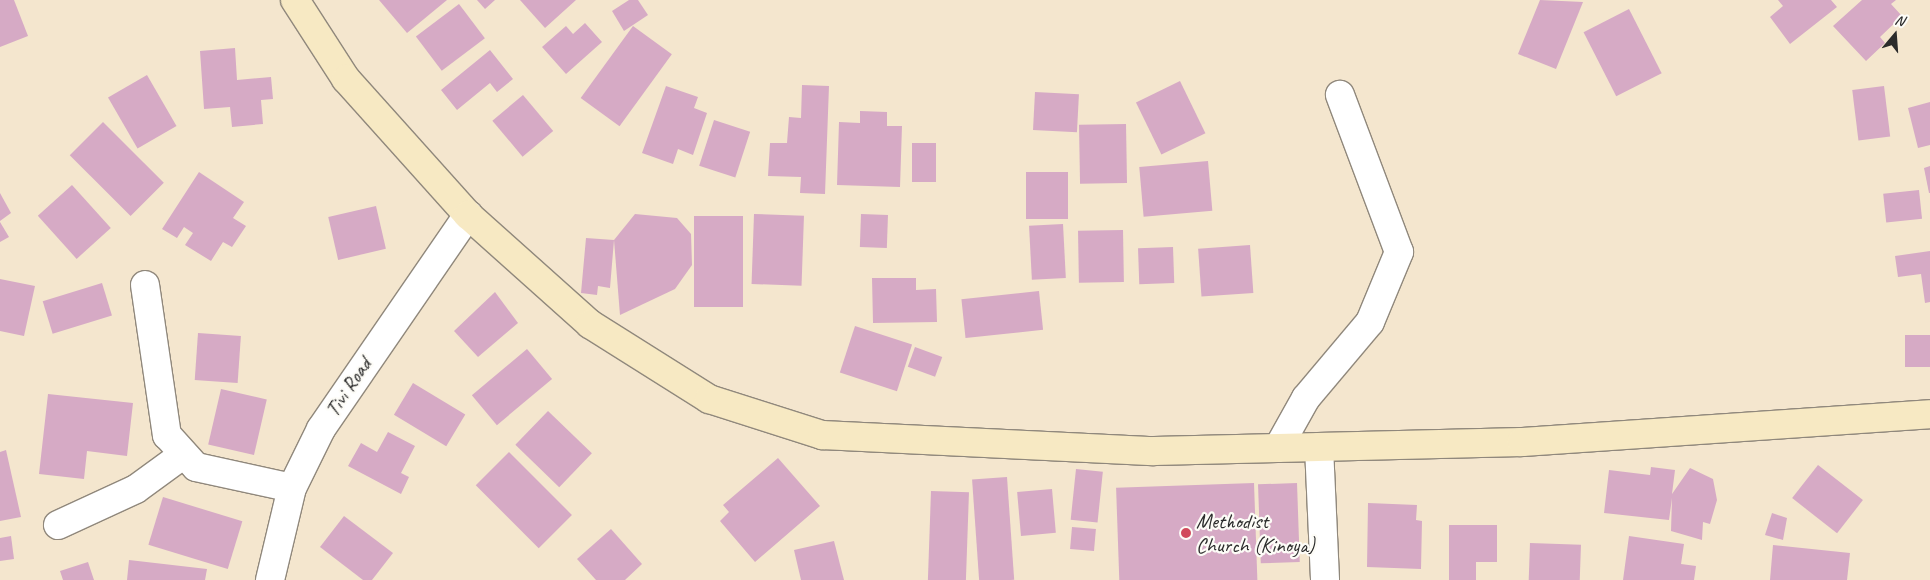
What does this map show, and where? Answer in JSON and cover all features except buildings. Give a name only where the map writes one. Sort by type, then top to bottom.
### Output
[{"type":"street","points":[[295,0],[346,79],[468,215],[590,324],[709,399],[822,435],[1154,451],[1522,442],[1930,414]]},
{"type":"street","points":[[1278,448],[1306,398],[1370,322],[1399,252],[1340,95]]},
{"type":"street","name":"Tivi Road","points":[[270,580],[292,488],[320,429],[468,215]]},
{"type":"street","points":[[146,285],[167,435],[196,467],[292,488]]},
{"type":"street","points":[[1319,447],[1325,580]]},
{"type":"street","points":[[58,525],[136,489],[184,454]]},
{"type":"place","name":"Methodist Church (Kinoya)","points":[[1186,533]]}]
